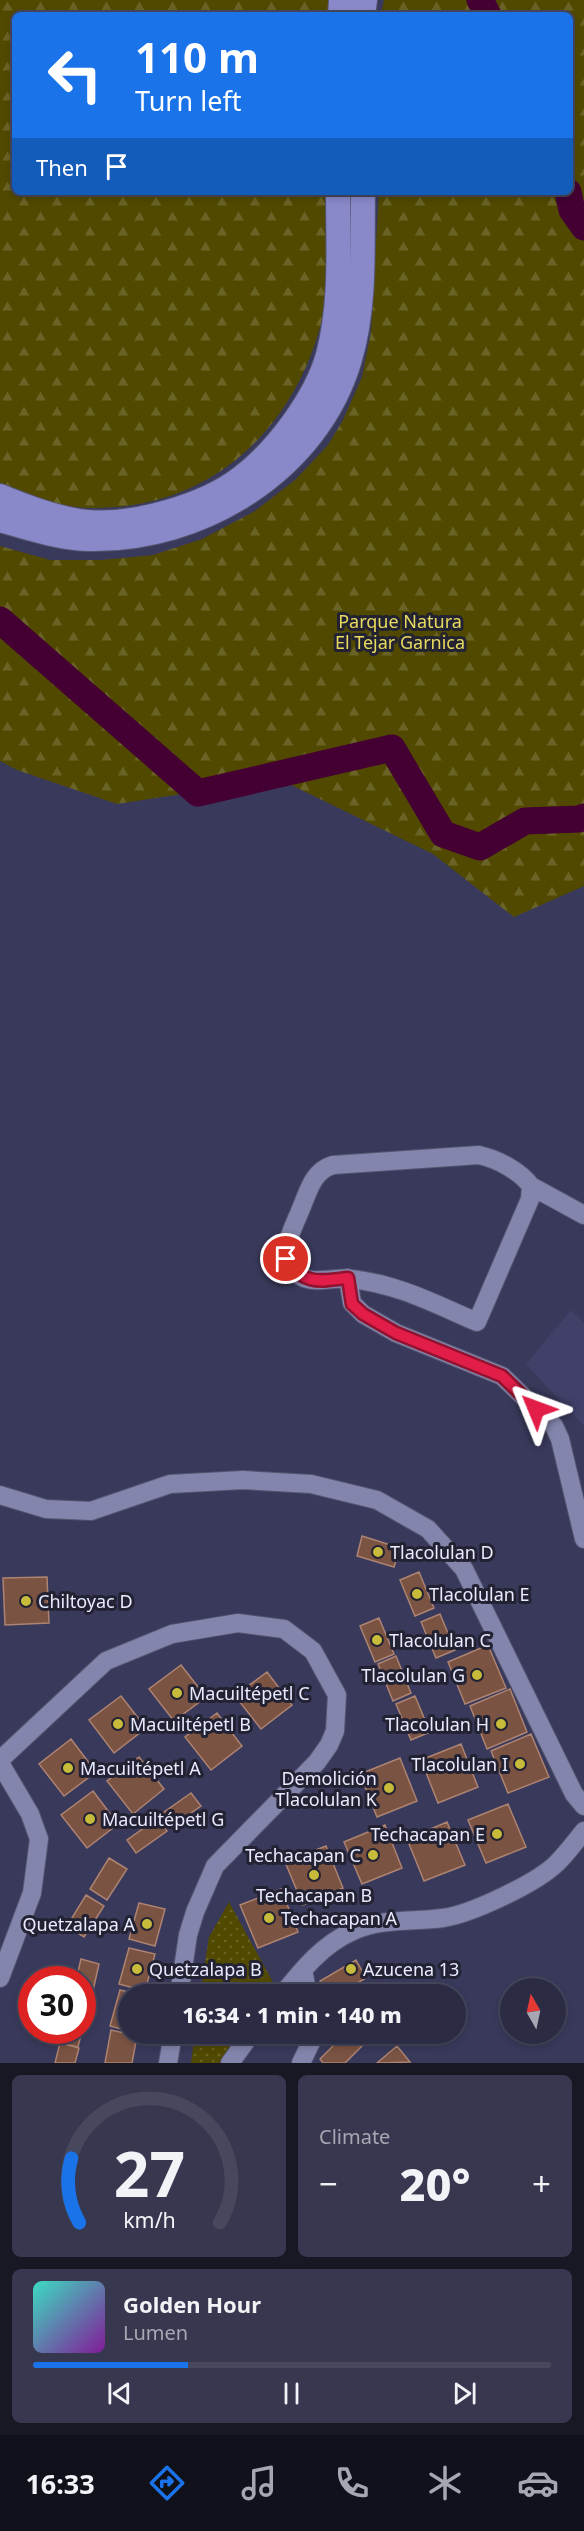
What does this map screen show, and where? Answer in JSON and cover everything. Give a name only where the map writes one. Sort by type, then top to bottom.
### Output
[{"type":"main road","points":[[0,496],[51,514],[88,522],[125,521],[164,513],[206,497],[242,478],[269,452],[291,424],[311,393],[327,357],[335,320],[338,195]]},
{"type":"main road","points":[[0,520],[43,532],[88,539],[168,530],[212,513],[250,492],[283,467],[312,433],[333,402],[349,361],[359,322],[362,293],[363,195]]},
{"type":"street","points":[[531,1186],[530,1199],[477,1322],[393,1286],[348,1278],[315,1281],[296,1273],[286,1259],[287,1244],[313,1179],[323,1168],[425,1157],[479,1155],[491,1158],[525,1178],[531,1186],[584,1215]]},
{"type":"street","points":[[348,1278],[352,1304],[363,1314],[396,1333],[502,1376],[554,1426],[560,1439],[584,1539]]},
{"type":"street","points":[[0,1496],[46,1509],[91,1511],[170,1484],[243,1480],[311,1484],[377,1500],[428,1529],[464,1569],[574,1794],[584,1806]]},
{"type":"street","points":[[0,1978],[32,1893],[39,1839],[30,1814],[0,1761],[106,1661],[172,1634],[238,1623],[284,1629],[313,1651],[337,1695],[334,1731],[329,1745],[317,1762],[215,1866],[195,1912],[188,1935],[181,1984]]},
{"type":"street","points":[[291,1984],[321,1951],[352,1931],[383,1921],[445,1918],[527,1885],[556,1864],[584,1832]]},
{"type":"street","points":[[303,1970],[306,1984]]},
{"type":"street","points":[[168,2063],[171,2044]]},
{"type":"street","points":[[230,2063],[244,2044]]},
{"type":"street","points":[[301,2063],[310,2044]]},
{"type":"shaded area","points":[[571,1310],[584,1323],[584,1426],[526,1364]]},
{"type":"green space","points":[[0,0],[331,0],[329,12],[12,12],[12,195],[325,195],[326,288],[325,306],[313,348],[296,387],[274,421],[246,451],[214,476],[177,494],[136,505],[92,508],[45,501],[0,485]]},
{"type":"green space","name":"Parque Natura El Tejar Garnica","points":[[384,0],[584,0],[584,886],[514,917],[433,854],[279,779],[117,804],[17,770],[0,761],[0,546],[50,560],[102,560],[153,555],[202,539],[255,511],[295,480],[328,445],[343,420],[362,377],[371,332],[379,195],[573,195],[573,12],[382,12]]},
{"type":"green space","points":[[229,1902],[274,1984],[202,1984],[209,1937]]},
{"type":"green space","points":[[194,2044],[234,2044],[222,2063],[191,2063]]},
{"type":"building","name":"Tlacolulan D","points":[[362,1536],[400,1548],[394,1567],[357,1556]]},
{"type":"building","name":"Tlacolulan E","points":[[419,1572],[434,1608],[415,1616],[400,1580]]},
{"type":"building","name":"Chiltoyac D","points":[[47,1577],[49,1623],[5,1625],[3,1578]]},
{"type":"building","points":[[440,1614],[455,1650],[436,1658],[421,1622]]},
{"type":"building","name":"Tlacolulan C","points":[[379,1618],[394,1654],[375,1662],[360,1626]]},
{"type":"building","name":"Tlacolulan G","points":[[488,1645],[506,1688],[465,1704],[448,1662]]},
{"type":"building","points":[[396,1656],[411,1693],[393,1701],[378,1664]]},
{"type":"building","name":"Macuiltépetl C","points":[[181,1665],[206,1697],[174,1721],[149,1689]]},
{"type":"building","points":[[267,1672],[292,1705],[261,1729],[235,1696]]},
{"type":"building","name":"Tlacolulan H","points":[[510,1689],[527,1732],[487,1749],[470,1706]]},
{"type":"building","name":"Macuiltépetl B","points":[[121,1696],[146,1728],[114,1753],[89,1720]]},
{"type":"building","points":[[415,1696],[430,1732],[411,1740],[396,1704]]},
{"type":"building","points":[[217,1713],[242,1746],[211,1770],[185,1737]]},
{"type":"building","name":"Tlacolulan I","points":[[531,1734],[549,1777],[508,1793],[491,1751]]},
{"type":"building","name":"Macuiltépetl A","points":[[71,1739],[96,1772],[64,1796],[39,1764]]},
{"type":"building","points":[[461,1744],[478,1787],[438,1803],[421,1760]]},
{"type":"building","points":[[139,1757],[164,1789],[133,1814],[107,1781]]},
{"type":"building","name":"Demolición Tlacolulan K","points":[[400,1758],[417,1801],[377,1817],[360,1774]]},
{"type":"building","name":"Macuiltépetl G","points":[[93,1791],[118,1824],[87,1848],[61,1815]]},
{"type":"building","points":[[191,1793],[201,1806],[169,1828],[160,1815]]},
{"type":"building","name":"Techacapan E","points":[[508,1804],[526,1847],[486,1863],[468,1820]]},
{"type":"building","points":[[158,1818],[167,1831],[136,1853],[127,1840]]},
{"type":"building","points":[[447,1822],[465,1865],[424,1881],[407,1839]]},
{"type":"building","name":"Techacapan C","points":[[385,1825],[402,1868],[362,1884],[344,1842]]},
{"type":"building","name":"Techacapan B","points":[[326,1846],[343,1888],[303,1905],[285,1862]]},
{"type":"building","points":[[109,1858],[127,1869],[107,1900],[90,1889]]},
{"type":"building","name":"Techacapan A","points":[[281,1889],[298,1932],[258,1948],[240,1905]]},
{"type":"building","points":[[86,1895],[104,1906],[84,1937],[67,1926]]},
{"type":"building","name":"Quetzalapa A","points":[[139,1903],[165,1909],[155,1946],[129,1939]]},
{"type":"building","name":"Quetzalapa B","points":[[129,1948],[155,1954],[147,1984],[119,1984]]},
{"type":"building","points":[[81,1959],[99,1964],[96,1977],[96,1966],[79,1966]]},
{"type":"building","name":"Azucena 13","points":[[356,1960],[366,1978],[356,1984],[322,1984],[320,1981]]},
{"type":"building","points":[[118,1997],[118,2028],[110,2026]]},
{"type":"building","points":[[111,2030],[118,2032],[118,2044],[136,2044],[132,2063],[105,2063]]},
{"type":"building","points":[[60,2044],[79,2048],[75,2063],[55,2063]]},
{"type":"building","points":[[335,2044],[363,2045],[345,2063],[323,2063],[320,2059]]},
{"type":"building","points":[[397,2046],[410,2062],[377,2063]]},
{"type":"waterway","points":[[480,0],[486,12]]},
{"type":"waterway","points":[[569,195],[572,210],[584,227]]},
{"type":"waterway","points":[[0,620],[198,793],[392,748],[443,834],[480,847],[525,821],[584,817]]},
{"type":"place","name":"Tlacolulan D","points":[[378,1552]]},
{"type":"place","name":"Tlacolulan E","points":[[417,1594]]},
{"type":"place","name":"Chiltoyac D","points":[[26,1601]]},
{"type":"place","name":"Tlacolulan C","points":[[377,1640]]},
{"type":"place","name":"Tlacolulan G","points":[[477,1675]]},
{"type":"place","name":"Macuiltépetl C","points":[[177,1693]]},
{"type":"place","name":"Macuiltépetl B","points":[[118,1724]]},
{"type":"place","name":"Tlacolulan H","points":[[501,1724]]},
{"type":"place","name":"Tlacolulan I","points":[[520,1764]]},
{"type":"place","name":"Macuiltépetl A","points":[[68,1768]]},
{"type":"place","name":"Demolición Tlacolulan K","points":[[389,1788]]},
{"type":"place","name":"Macuiltépetl G","points":[[90,1819]]},
{"type":"place","name":"Techacapan E","points":[[497,1834]]},
{"type":"place","name":"Techacapan C","points":[[373,1855]]},
{"type":"place","name":"Techacapan B","points":[[314,1875]]},
{"type":"place","name":"Techacapan A","points":[[269,1918]]},
{"type":"place","name":"Quetzalapa A","points":[[147,1924]]},
{"type":"place","name":"Quetzalapa B","points":[[137,1969]]},
{"type":"place","name":"Azucena 13","points":[[351,1969]]},
{"type":"route","points":[[286,1259],[296,1273],[315,1281],[348,1278],[352,1304],[363,1314],[396,1333],[502,1376],[536,1409]]}]
